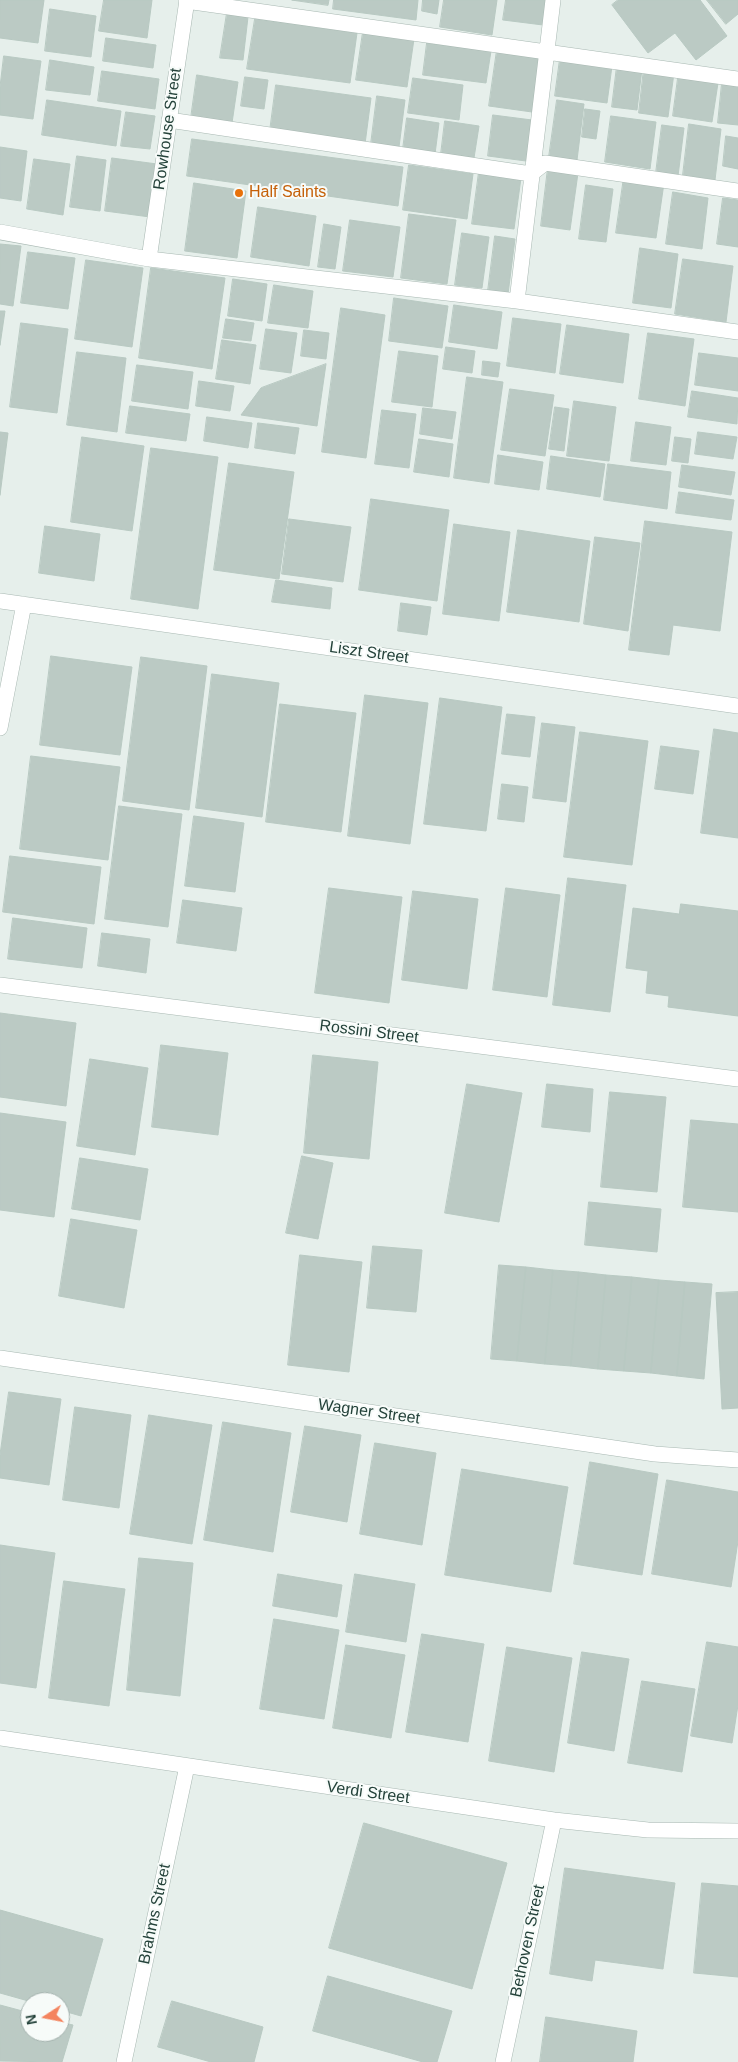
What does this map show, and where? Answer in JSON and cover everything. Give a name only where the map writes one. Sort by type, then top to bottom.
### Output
[{"type":"street","points":[[517,301],[553,0]]},
{"type":"street","points":[[186,1],[547,54],[738,79]]},
{"type":"street","name":"Rowhouse Street","points":[[149,259],[186,1]]},
{"type":"street","points":[[169,120],[531,174],[545,163],[738,191]]},
{"type":"street","points":[[0,232],[149,259],[517,301],[738,332]]},
{"type":"street","name":"Liszt Street","points":[[0,601],[738,706]]},
{"type":"street","points":[[0,728],[24,604]]},
{"type":"street","name":"Rossini Street","points":[[0,985],[738,1079]]},
{"type":"street","name":"Wagner Street","points":[[0,1358],[655,1454],[738,1460]]},
{"type":"street","name":"Verdi Street","points":[[0,1738],[554,1820],[648,1830],[738,1831]]},
{"type":"street","name":"Brahms Street","points":[[124,2062],[187,1766]]},
{"type":"street","name":"Bethoven Street","points":[[503,2062],[554,1820]]},
{"type":"building","points":[[0,0],[44,0],[38,43],[0,38]]},
{"type":"building","points":[[104,0],[152,0],[147,38],[99,31]]},
{"type":"building","points":[[292,0],[329,0],[328,5]]},
{"type":"building","points":[[334,0],[418,0],[416,20],[333,9]]},
{"type":"building","points":[[423,0],[439,0],[437,14],[422,11]]},
{"type":"building","points":[[444,0],[497,0],[492,35],[440,27]]},
{"type":"building","points":[[506,0],[546,0],[543,25],[503,20]]},
{"type":"building","points":[[618,0],[700,0],[727,36],[696,60],[675,33],[648,53],[612,5]]},
{"type":"building","points":[[707,0],[738,0],[738,14],[726,24]]},
{"type":"building","points":[[50,9],[96,16],[91,57],[45,51]]},
{"type":"building","points":[[227,13],[248,17],[243,60],[220,58]]},
{"type":"building","points":[[255,19],[357,33],[350,83],[247,69]]},
{"type":"building","points":[[363,32],[414,39],[407,87],[356,80]]},
{"type":"building","points":[[106,38],[156,45],[153,68],[103,61]]},
{"type":"building","points":[[427,43],[491,51],[486,83],[423,75]]},
{"type":"building","points":[[497,50],[540,56],[532,112],[489,106]]},
{"type":"building","points":[[4,56],[41,61],[33,119],[0,115],[0,87]]},
{"type":"building","points":[[560,59],[612,66],[607,103],[555,96]]},
{"type":"building","points":[[50,60],[94,67],[90,95],[46,90]]},
{"type":"building","points":[[617,66],[642,69],[637,110],[612,107]]},
{"type":"building","points":[[644,68],[674,73],[668,117],[639,113]]},
{"type":"building","points":[[102,71],[159,79],[155,109],[98,101]]},
{"type":"building","points":[[197,75],[238,82],[232,123],[191,118]]},
{"type":"building","points":[[245,77],[268,80],[264,109],[241,106]]},
{"type":"building","points":[[413,78],[463,85],[459,120],[408,113]]},
{"type":"building","points":[[678,78],[718,83],[712,122],[673,116]]},
{"type":"building","points":[[722,83],[738,85],[738,125],[718,123]]},
{"type":"building","points":[[276,85],[371,98],[365,144],[270,131]]},
{"type":"building","points":[[377,96],[405,100],[399,147],[371,144]]},
{"type":"building","points":[[47,100],[121,111],[116,146],[42,135]]},
{"type":"building","points":[[557,100],[584,104],[577,160],[549,157]]},
{"type":"building","points":[[585,109],[600,111],[596,139],[582,137]]},
{"type":"building","points":[[126,112],[155,116],[150,149],[121,146]]},
{"type":"building","points":[[493,115],[532,120],[526,161],[488,156]]},
{"type":"building","points":[[611,116],[656,122],[650,169],[605,162]]},
{"type":"building","points":[[407,118],[439,123],[435,154],[403,149]]},
{"type":"building","points":[[445,121],[479,126],[474,158],[441,154]]},
{"type":"building","points":[[689,124],[721,129],[715,180],[683,175]]},
{"type":"building","points":[[662,125],[684,128],[678,176],[656,173]]},
{"type":"building","points":[[726,136],[738,138],[738,169],[723,166]]},
{"type":"building","points":[[192,139],[403,167],[398,206],[187,176]]},
{"type":"building","points":[[0,147],[27,151],[21,201],[0,198]]},
{"type":"building","points":[[77,156],[106,160],[100,211],[70,207]]},
{"type":"building","points":[[112,158],[157,164],[150,217],[105,211]]},
{"type":"building","points":[[34,159],[70,164],[63,215],[27,209]]},
{"type":"building","points":[[409,165],[473,174],[467,219],[403,210]]},
{"type":"building","points":[[548,168],[578,173],[570,230],[541,226]]},
{"type":"building","points":[[479,172],[521,178],[514,229],[472,224]]},
{"type":"building","points":[[624,177],[664,183],[656,238],[616,233]]},
{"type":"building","points":[[194,183],[246,191],[237,258],[185,251]]},
{"type":"building","points":[[586,185],[613,189],[606,242],[579,239]]},
{"type":"building","points":[[673,192],[708,198],[702,249],[666,244]]},
{"type":"building","points":[[723,198],[738,200],[738,247],[717,244]]},
{"type":"building","points":[[258,207],[316,216],[309,266],[251,257]]},
{"type":"building","points":[[409,214],[456,220],[447,284],[401,278]]},
{"type":"building","points":[[350,220],[400,227],[393,277],[343,271]]},
{"type":"building","points":[[324,224],[341,227],[335,269],[318,267]]},
{"type":"building","points":[[462,233],[489,237],[482,288],[455,285]]},
{"type":"building","points":[[495,236],[515,239],[508,294],[488,291]]},
{"type":"building","points":[[0,244],[21,246],[13,306],[0,304]]},
{"type":"building","points":[[640,248],[678,254],[671,308],[633,303]]},
{"type":"building","points":[[28,252],[75,258],[68,309],[21,303]]},
{"type":"building","points":[[683,259],[733,266],[726,322],[675,314]]},
{"type":"building","points":[[86,260],[143,268],[132,347],[75,339]]},
{"type":"building","points":[[151,268],[225,278],[212,369],[139,358]]},
{"type":"building","points":[[233,279],[267,284],[262,321],[228,316]]},
{"type":"building","points":[[274,285],[313,291],[308,328],[268,323]]},
{"type":"building","points":[[394,298],[448,306],[442,348],[389,341]]},
{"type":"building","points":[[454,305],[502,312],[497,349],[449,342]]},
{"type":"building","points":[[341,308],[385,315],[366,458],[322,452]]},
{"type":"building","points":[[0,311],[5,311],[0,345]]},
{"type":"building","points":[[513,318],[561,324],[555,373],[507,366]]},
{"type":"building","points":[[226,319],[254,323],[251,341],[223,338]]},
{"type":"building","points":[[21,323],[68,329],[57,413],[10,407]]},
{"type":"building","points":[[567,325],[629,334],[623,383],[560,374]]},
{"type":"building","points":[[266,329],[297,333],[291,373],[260,369]]},
{"type":"building","points":[[304,330],[329,333],[326,359],[301,356]]},
{"type":"building","points":[[648,333],[694,339],[685,406],[639,399]]},
{"type":"building","points":[[222,340],[256,345],[250,384],[216,379]]},
{"type":"building","points":[[446,347],[475,351],[472,373],[443,369]]},
{"type":"building","points":[[399,351],[438,356],[432,407],[392,402]]},
{"type":"building","points":[[77,352],[126,358],[117,432],[67,425]]},
{"type":"building","points":[[699,353],[738,358],[738,391],[695,385]]},
{"type":"building","points":[[483,361],[500,363],[498,377],[482,375]]},
{"type":"building","points":[[326,364],[317,426],[241,415],[261,388]]},
{"type":"building","points":[[137,365],[193,372],[188,409],[132,401]]},
{"type":"building","points":[[467,377],[503,382],[489,483],[454,478]]},
{"type":"building","points":[[199,381],[234,386],[230,411],[196,406]]},
{"type":"building","points":[[510,389],[554,395],[545,456],[501,450]]},
{"type":"building","points":[[692,391],[738,398],[737,424],[688,417]]},
{"type":"building","points":[[574,401],[616,407],[609,461],[567,456]]},
{"type":"building","points":[[130,406],[190,414],[186,441],[126,433]]},
{"type":"building","points":[[555,407],[569,409],[564,451],[549,449]]},
{"type":"building","points":[[423,408],[456,412],[452,439],[420,434]]},
{"type":"building","points":[[382,410],[416,414],[409,468],[375,464]]},
{"type":"building","points":[[207,417],[252,423],[248,448],[204,441]]},
{"type":"building","points":[[636,422],[671,427],[666,465],[631,461]]},
{"type":"building","points":[[258,423],[299,428],[295,454],[255,448]]},
{"type":"building","points":[[0,432],[8,433],[0,495]]},
{"type":"building","points":[[698,432],[737,437],[733,459],[695,454]]},
{"type":"building","points":[[82,437],[144,446],[132,531],[71,522]]},
{"type":"building","points":[[675,437],[691,439],[688,463],[672,461]]},
{"type":"building","points":[[419,439],[453,444],[449,477],[414,472]]},
{"type":"building","points":[[151,448],[218,457],[198,609],[131,599]]},
{"type":"building","points":[[498,455],[543,462],[539,490],[495,484]]},
{"type":"building","points":[[551,456],[605,464],[600,497],[547,489]]},
{"type":"building","points":[[229,463],[294,472],[279,579],[214,570]]},
{"type":"building","points":[[608,464],[671,472],[667,509],[604,500]]},
{"type":"building","points":[[682,465],[735,472],[731,495],[679,487]]},
{"type":"building","points":[[679,492],[734,500],[731,520],[676,513]]},
{"type":"building","points":[[371,499],[449,510],[437,601],[359,590]]},
{"type":"building","points":[[289,519],[351,527],[343,582],[282,574]]},
{"type":"building","points":[[645,521],[732,532],[720,631],[673,625],[669,655],[629,650]]},
{"type":"building","points":[[454,524],[510,532],[499,621],[443,614]]},
{"type":"building","points":[[45,526],[100,534],[94,581],[39,573]]},
{"type":"building","points":[[518,530],[590,541],[579,622],[507,612]]},
{"type":"building","points":[[595,537],[640,543],[628,631],[584,624]]},
{"type":"building","points":[[276,580],[332,588],[330,609],[272,602]]},
{"type":"building","points":[[401,603],[431,607],[427,635],[398,631]]},
{"type":"building","points":[[51,656],[132,667],[120,755],[40,745]]},
{"type":"building","points":[[141,657],[207,666],[189,810],[123,801]]},
{"type":"building","points":[[212,674],[279,683],[262,817],[196,808]]},
{"type":"building","points":[[365,695],[428,703],[410,844],[348,836]]},
{"type":"building","points":[[440,698],[502,707],[486,831],[424,824]]},
{"type":"building","points":[[280,704],[356,713],[341,832],[266,822]]},
{"type":"building","points":[[507,714],[535,717],[530,757],[502,754]]},
{"type":"building","points":[[542,723],[575,727],[566,802],[533,798]]},
{"type":"building","points":[[714,729],[738,733],[738,838],[701,833]]},
{"type":"building","points":[[580,732],[648,741],[632,865],[564,857]]},
{"type":"building","points":[[661,746],[699,751],[693,794],[655,789]]},
{"type":"building","points":[[31,756],[120,767],[108,860],[20,849]]},
{"type":"building","points":[[502,784],[528,787],[524,822],[498,819]]},
{"type":"building","points":[[119,806],[182,814],[168,927],[105,919]]},
{"type":"building","points":[[194,816],[244,823],[235,892],[185,886]]},
{"type":"building","points":[[10,856],[101,867],[94,924],[3,912]]},
{"type":"building","points":[[568,878],[626,885],[610,1012],[553,1005]]},
{"type":"building","points":[[329,888],[402,897],[389,1003],[315,993]]},
{"type":"building","points":[[506,888],[560,895],[547,997],[493,990]]},
{"type":"building","points":[[413,891],[478,899],[467,989],[402,980]]},
{"type":"building","points":[[183,900],[242,908],[236,951],[177,943]]},
{"type":"building","points":[[681,904],[738,911],[738,1016],[668,1007],[669,996],[646,993],[648,971],[626,968],[633,908],[679,914]]},
{"type":"building","points":[[13,918],[87,928],[82,968],[8,959]]},
{"type":"building","points":[[102,933],[150,939],[146,973],[98,966]]},
{"type":"building","points":[[0,1013],[76,1023],[66,1106],[0,1097]]},
{"type":"building","points":[[161,1045],[228,1053],[218,1135],[152,1127]]},
{"type":"building","points":[[313,1055],[378,1062],[369,1159],[304,1153]]},
{"type":"building","points":[[90,1059],[148,1068],[135,1155],[77,1146]]},
{"type":"building","points":[[467,1084],[522,1093],[499,1222],[445,1213]]},
{"type":"building","points":[[547,1084],[593,1089],[590,1132],[542,1127]]},
{"type":"building","points":[[610,1092],[666,1097],[657,1192],[601,1187]]},
{"type":"building","points":[[0,1113],[66,1122],[54,1217],[0,1210]]},
{"type":"building","points":[[691,1120],[738,1124],[738,1212],[683,1207]]},
{"type":"building","points":[[302,1156],[333,1163],[318,1239],[286,1233]]},
{"type":"building","points":[[80,1158],[148,1169],[140,1220],[72,1209]]},
{"type":"building","points":[[589,1202],[661,1209],[657,1252],[585,1245]]},
{"type":"building","points":[[71,1219],[137,1230],[124,1308],[59,1296]]},
{"type":"building","points":[[373,1246],[422,1250],[416,1312],[367,1308]]},
{"type":"building","points":[[300,1255],[362,1262],[349,1372],[288,1365]]},
{"type":"building","points":[[499,1265],[526,1267],[517,1361],[491,1359]]},
{"type":"building","points":[[526,1267],[553,1270],[545,1364],[517,1361]]},
{"type":"building","points":[[553,1270],[579,1272],[571,1366],[545,1364]]},
{"type":"building","points":[[579,1272],[606,1275],[598,1369],[571,1366]]},
{"type":"building","points":[[606,1275],[632,1277],[624,1371],[598,1369]]},
{"type":"building","points":[[632,1277],[659,1280],[651,1373],[624,1371]]},
{"type":"building","points":[[659,1280],[685,1282],[677,1376],[651,1373]]},
{"type":"building","points":[[685,1282],[712,1284],[704,1379],[677,1376]]},
{"type":"building","points":[[738,1292],[738,1408],[722,1409],[716,1293]]},
{"type":"building","points":[[9,1392],[61,1399],[49,1485],[0,1478],[0,1455]]},
{"type":"building","points":[[75,1407],[131,1415],[119,1508],[63,1500]]},
{"type":"building","points":[[149,1415],[212,1425],[192,1544],[130,1534]]},
{"type":"building","points":[[223,1422],[291,1433],[273,1552],[204,1540]]},
{"type":"building","points":[[305,1426],[361,1435],[347,1522],[291,1512]]},
{"type":"building","points":[[375,1443],[436,1453],[422,1545],[360,1534]]},
{"type":"building","points":[[590,1462],[658,1474],[642,1575],[574,1564]]},
{"type":"building","points":[[462,1469],[568,1487],[551,1592],[445,1575]]},
{"type":"building","points":[[667,1480],[738,1492],[738,1541],[731,1587],[652,1574]]},
{"type":"building","points":[[0,1545],[55,1553],[36,1688],[0,1683]]},
{"type":"building","points":[[139,1558],[193,1563],[180,1696],[127,1690]]},
{"type":"building","points":[[278,1574],[342,1585],[337,1617],[273,1606]]},
{"type":"building","points":[[355,1574],[415,1584],[406,1642],[346,1632]]},
{"type":"building","points":[[64,1581],[125,1589],[109,1706],[49,1698]]},
{"type":"building","points":[[274,1619],[339,1630],[324,1719],[260,1709]]},
{"type":"building","points":[[422,1634],[484,1644],[468,1742],[406,1732]]},
{"type":"building","points":[[707,1642],[738,1647],[738,1705],[732,1743],[691,1736]]},
{"type":"building","points":[[346,1645],[405,1655],[391,1738],[333,1728]]},
{"type":"building","points":[[507,1647],[572,1658],[554,1772],[489,1761]]},
{"type":"building","points":[[582,1652],[629,1659],[614,1751],[568,1743]]},
{"type":"building","points":[[642,1681],[695,1689],[682,1772],[628,1763]]},
{"type":"building","points":[[364,1823],[507,1863],[472,1989],[329,1948]]},
{"type":"building","points":[[565,1868],[675,1883],[663,1969],[595,1960],[592,1981],[550,1974]]},
{"type":"building","points":[[702,1883],[738,1886],[738,1977],[694,1973]]},
{"type":"building","points":[[0,1910],[103,1939],[81,2016],[70,2013],[70,1992],[20,1992],[20,1999],[0,1993]]},
{"type":"building","points":[[328,1976],[452,2011],[437,2062],[423,2062],[313,2031]]},
{"type":"building","points":[[172,2001],[263,2027],[254,2062],[211,2062],[158,2047]]},
{"type":"building","points":[[0,2005],[20,2010],[20,2042],[68,2042],[62,2062],[0,2061]]},
{"type":"building","points":[[546,2017],[637,2031],[633,2062],[540,2062]]},
{"type":"building","points":[[70,2024],[73,2025],[70,2035]]},
{"type":"place","name":"Half Saints","points":[[239,193]]}]
